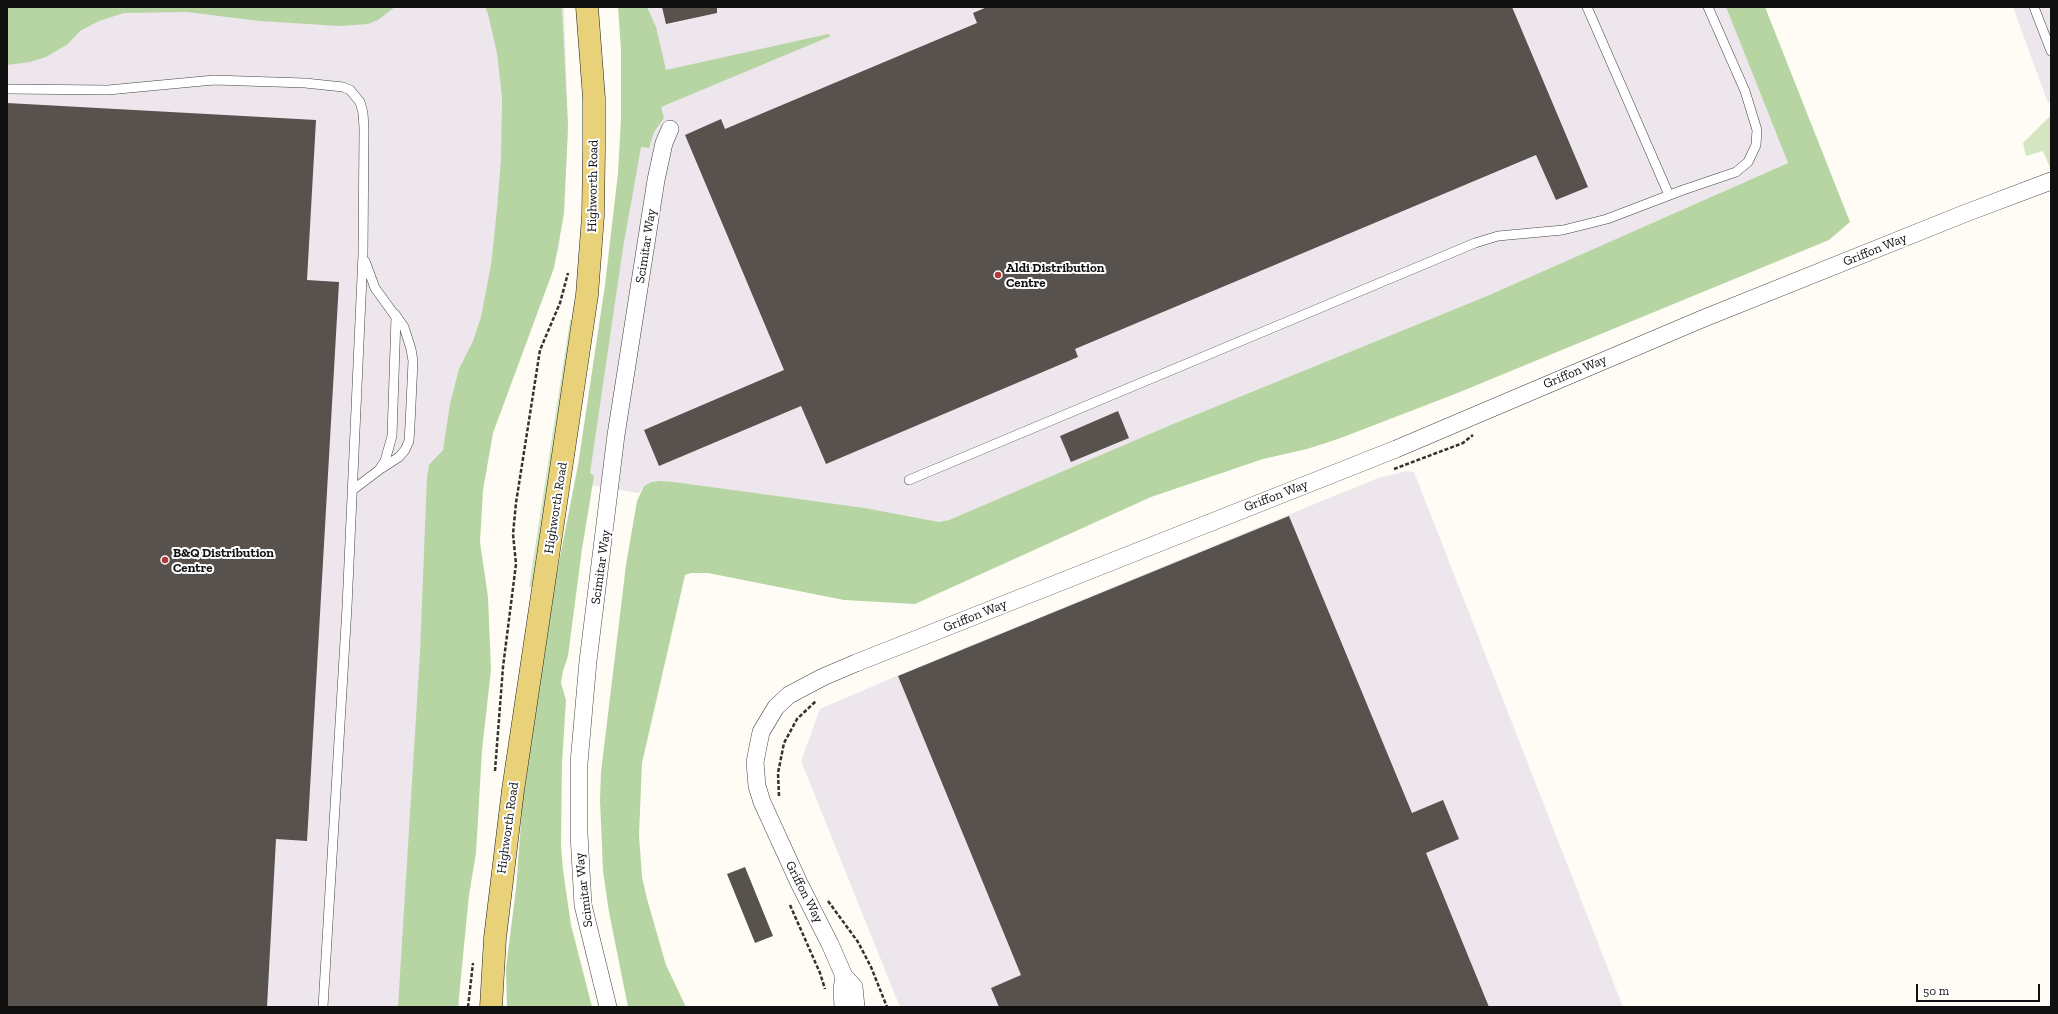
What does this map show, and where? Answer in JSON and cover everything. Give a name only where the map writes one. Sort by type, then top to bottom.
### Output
[{"type":"main road","name":"Highworth Road","points":[[491,1007],[495,938],[513,790],[587,295],[593,216],[594,151],[594,98],[587,7]]},
{"type":"street","name":"Scimitar Way","points":[[608,1007],[583,905],[579,834],[579,763],[589,654],[616,435],[656,180],[664,143],[670,129]]},
{"type":"street","name":"Griffon Way","points":[[856,1007],[854,987],[844,976],[830,944],[782,847],[757,786],[755,762],[761,732],[776,707],[789,695],[823,677],[1396,449],[1702,320],[1966,213],[2051,181]]},
{"type":"street","name":"Griffon Way","points":[[843,1007],[842,989],[844,976]]},
{"type":"lane","points":[[1587,7],[1669,195]]},
{"type":"lane","points":[[909,480],[1475,243],[1498,236],[1515,233],[1563,230],[1607,219],[1669,195],[1736,172],[1748,162],[1756,146],[1756,130],[1745,90],[1708,7]]},
{"type":"lane","points":[[2034,7],[2051,51]]},
{"type":"lane","points":[[7,89],[108,90],[214,80],[305,83],[343,87],[350,90],[360,102],[363,113],[363,254],[354,489],[323,1007]]},
{"type":"lane","points":[[354,489],[399,457],[405,450],[409,441],[410,425],[411,349],[404,327],[376,288],[368,273],[363,254]]},
{"type":"lane","points":[[379,470],[385,461],[392,436],[396,330],[396,317],[393,311]]},
{"type":"path","points":[[495,776],[503,667],[516,564],[513,534],[516,503],[540,350],[560,303],[570,266]]},
{"type":"path","points":[[1391,470],[1463,443]]},
{"type":"path","points":[[780,799],[777,785],[784,743],[797,719],[819,699]]},
{"type":"path","points":[[827,899],[858,942],[871,967],[887,1007]]},
{"type":"path","points":[[789,903],[820,973],[825,993]]},
{"type":"path","points":[[468,1007],[474,958]]},
{"type":"shaded area","points":[[38,7],[564,7],[568,126],[566,170],[559,248],[547,284],[481,441],[459,1007],[7,1007],[7,13]]},
{"type":"shaded area","points":[[625,7],[1726,7],[1788,163],[1487,296],[1173,424],[949,520],[939,522],[865,508],[660,481],[651,482],[644,486],[639,493],[578,483],[628,122]]},
{"type":"shaded area","points":[[2013,7],[2051,7],[2051,102],[2048,103]]},
{"type":"shaded area","points":[[1407,471],[1414,472],[1623,1007],[900,1007],[801,761],[820,709],[894,677],[1378,478]]},
{"type":"green space","points":[[7,7],[395,7],[378,20],[368,24],[339,26],[259,21],[187,12],[124,13],[99,21],[80,31],[68,44],[46,57],[30,62],[7,65]]},
{"type":"green space","points":[[485,7],[562,7],[568,126],[564,214],[554,268],[493,433],[483,490],[480,542],[488,597],[491,670],[482,750],[476,853],[469,895],[458,1007],[398,1007],[420,653],[427,477],[429,465],[443,450],[450,404],[459,369],[473,341],[481,317],[491,265],[497,209],[501,160],[502,97],[497,53]]},
{"type":"green space","points":[[618,7],[647,7],[656,27],[666,70],[828,34],[831,36],[661,107],[664,118],[654,132],[649,148],[641,147],[623,248],[590,473],[594,476],[582,549],[568,656],[561,683],[566,700],[562,763],[561,845],[563,870],[571,925],[592,1007],[507,1007],[506,968],[516,889],[523,796],[554,588],[578,465],[605,285],[618,173],[621,119],[621,50]]},
{"type":"green space","points":[[1726,7],[1765,7],[1850,222],[1829,240],[1455,394],[1338,439],[1307,449],[1263,459],[1151,497],[915,604],[844,600],[708,573],[691,573],[685,575],[642,763],[639,835],[642,877],[647,899],[666,965],[686,1007],[628,1007],[609,912],[603,871],[600,800],[601,772],[626,565],[637,501],[644,486],[651,482],[674,482],[865,508],[939,522],[949,520],[1173,424],[1487,296],[1788,163]]},
{"type":"green space","points":[[2051,115],[2051,170],[2043,151],[2026,156],[2023,143]]},
{"type":"green space","points":[[570,320],[575,320],[534,587],[529,587]]},
{"type":"building","points":[[662,7],[717,7],[717,13],[666,24]]},
{"type":"building","name":"Aldi Distribution Centre","points":[[987,7],[1512,7],[1588,187],[1556,200],[1536,155],[1075,349],[1078,357],[826,464],[801,406],[659,466],[644,430],[784,370],[685,135],[721,119],[725,129],[977,23],[973,13]]},
{"type":"building","name":"B&Q Distribution Centre","points":[[7,103],[316,120],[307,280],[339,282],[307,841],[276,839],[267,1007],[7,1007]]},
{"type":"building","points":[[1118,411],[1129,438],[1071,462],[1060,436]]},
{"type":"building","points":[[1289,516],[1412,813],[1443,800],[1459,839],[1426,853],[1489,1007],[999,1007],[991,988],[1021,975],[898,676]]},
{"type":"building","points":[[745,867],[773,936],[755,943],[727,874]]},
{"type":"place","name":"Aldi Distribution Centre","points":[[998,275]]},
{"type":"place","name":"B&Q Distribution Centre","points":[[165,560]]}]
